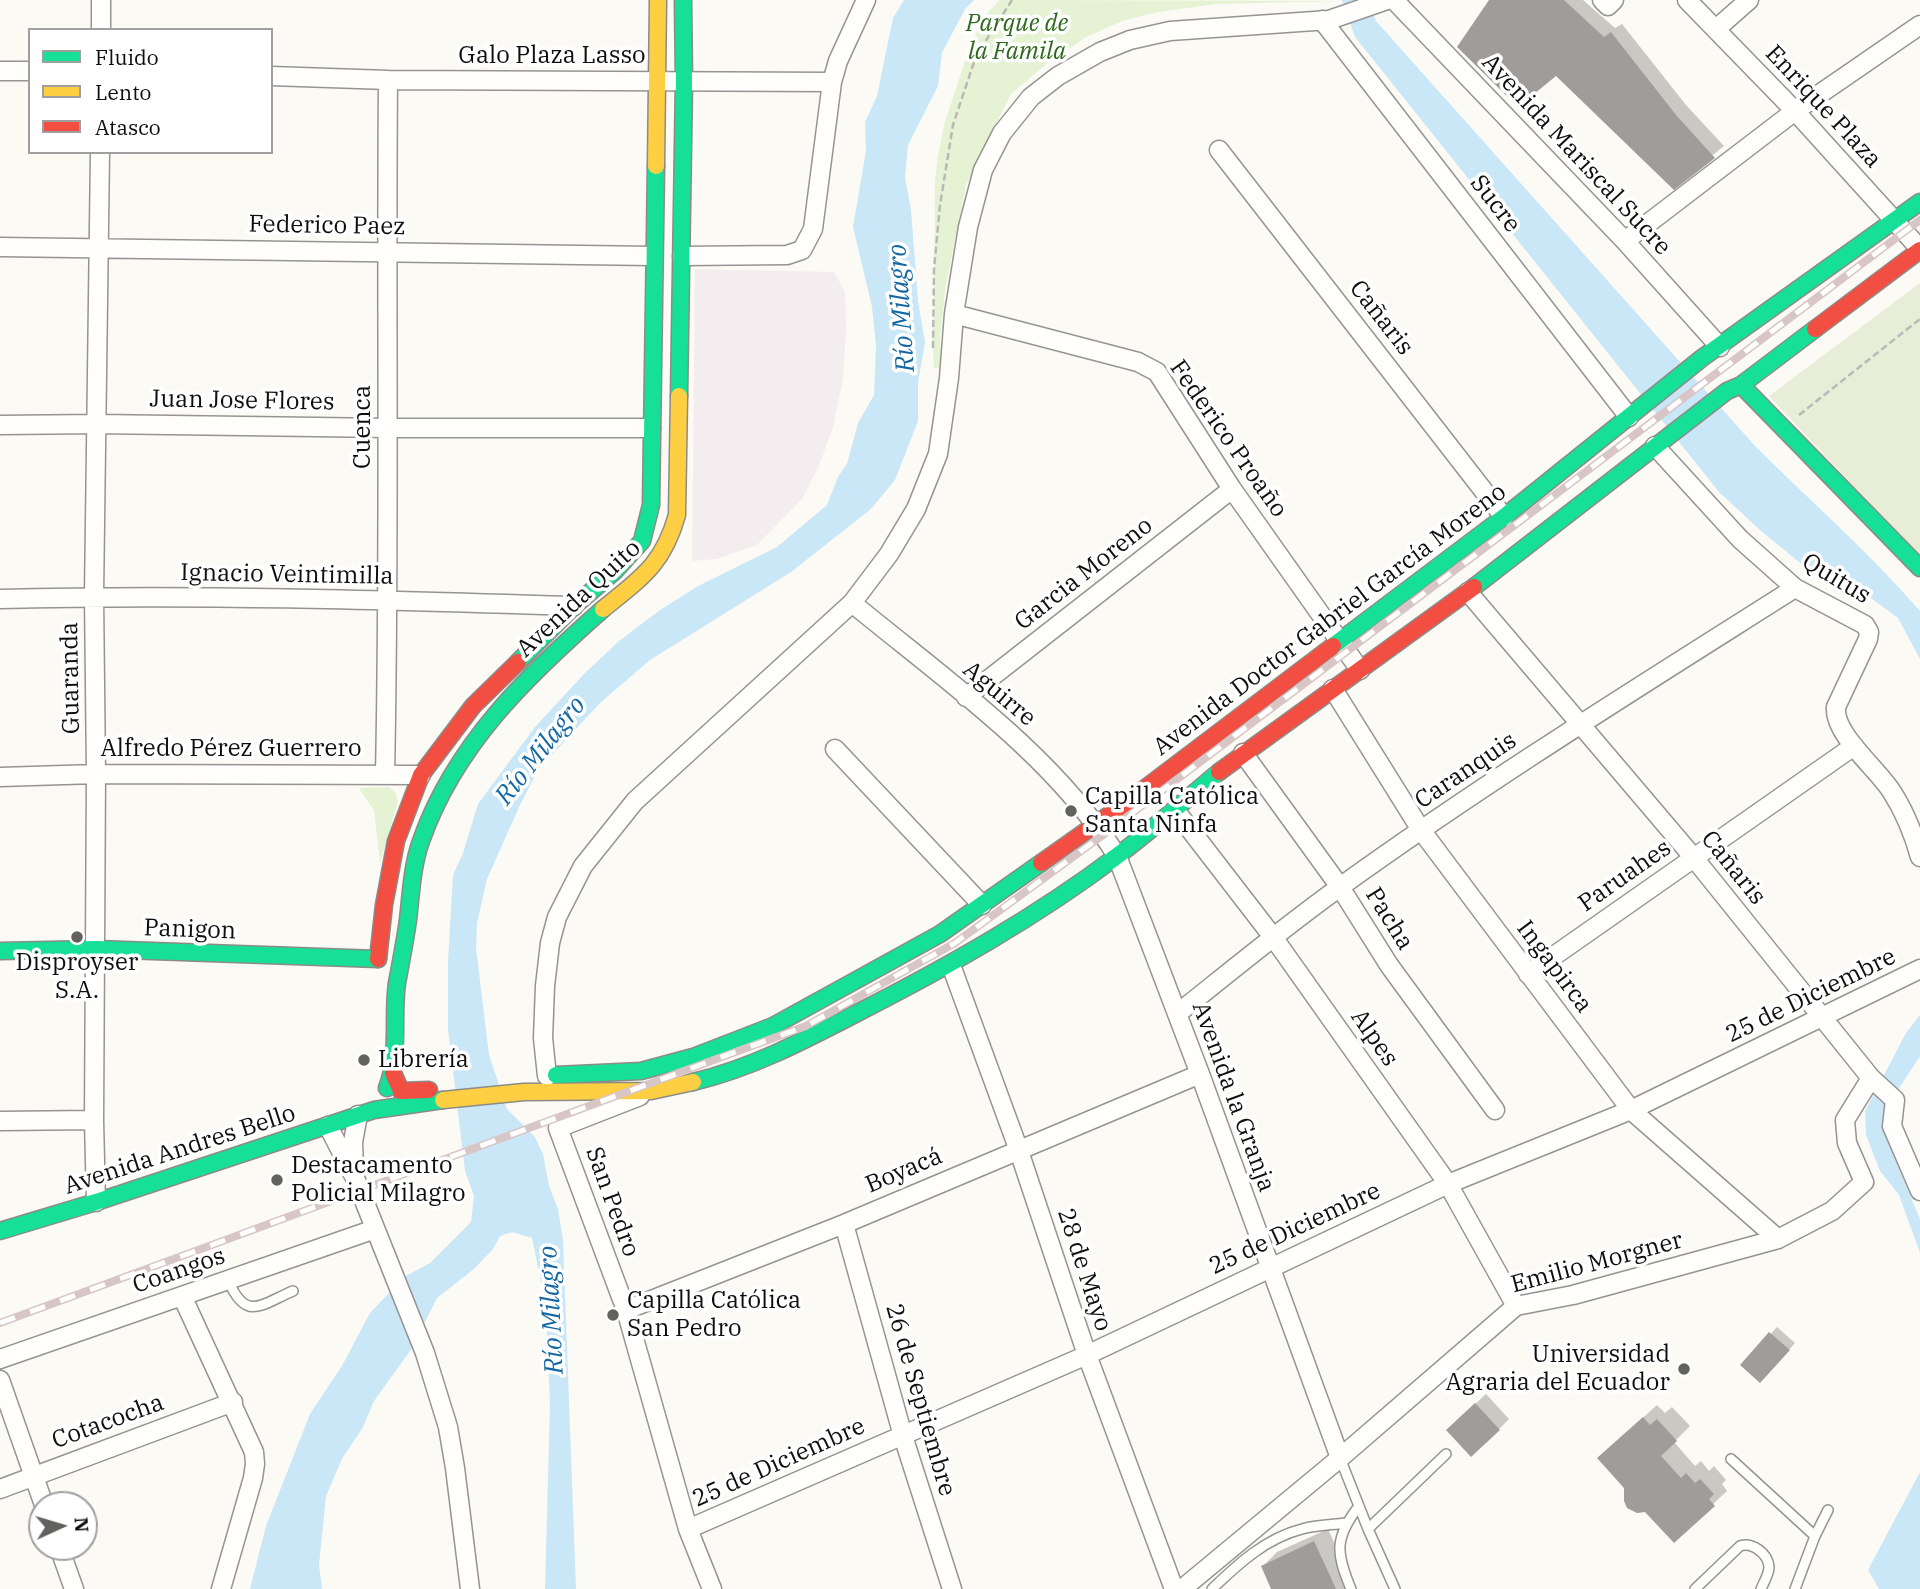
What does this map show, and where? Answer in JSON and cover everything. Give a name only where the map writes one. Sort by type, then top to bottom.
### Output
[{"type":"main road","name":"Avenida Quito","points":[[378,959],[384,905],[396,841],[421,775],[473,706],[574,606],[615,571],[642,541],[651,505],[658,0]]},
{"type":"main road","name":"Avenida Quito","points":[[366,1112],[388,1087],[393,1073],[397,984],[403,959],[415,864],[421,841],[447,781],[468,747],[489,721],[556,652],[653,568],[672,533],[678,497],[683,0]]},
{"type":"main road","name":"Avenida Doctor Gabriel García Moreno","points":[[522,1085],[547,1076],[641,1071],[693,1056],[774,1026],[940,934],[1100,830],[1340,641],[1504,517],[1702,358],[1920,202]]},
{"type":"main road","name":"Avenida Doctor Gabriel García Moreno","points":[[412,1096],[522,1085],[651,1091],[713,1077],[785,1050],[951,965],[1028,918],[1117,856],[1243,753],[1468,592],[1660,443],[1920,250]]},
{"type":"main road","points":[[1734,388],[1920,568]]},
{"type":"main road","name":"Panigon","points":[[0,951],[96,949],[378,959]]},
{"type":"main road","points":[[378,959],[389,968],[397,984]]},
{"type":"main road","points":[[393,1073],[401,1091],[412,1096]]},
{"type":"main road","name":"Avenida Andres Bello","points":[[0,1231],[328,1126],[412,1096]]},
{"type":"street","points":[[101,0],[101,28]]},
{"type":"street","points":[[682,256],[787,255],[802,250],[813,229],[832,82],[838,61],[866,0]]},
{"type":"street","points":[[547,1076],[544,1025],[550,943],[557,917],[583,866],[635,801],[852,603],[889,554],[916,509],[938,454],[954,314],[968,227],[983,170],[1002,133],[1031,97],[1068,70],[1100,52],[1130,40],[1170,31],[1322,20],[1345,16],[1387,0]]},
{"type":"street","name":"Avenida Mariscal Sucre","points":[[1394,0],[1625,241],[1720,347]]},
{"type":"street","points":[[1602,0],[1608,6],[1614,0]]},
{"type":"street","name":"Enrique Plaza","points":[[1687,0],[1795,111],[1920,250]]},
{"type":"street","points":[[1716,29],[1749,0]]},
{"type":"street","name":"Sucre","points":[[1322,20],[1629,417]]},
{"type":"street","points":[[1625,241],[1795,111],[1920,25]]},
{"type":"street","points":[[0,71],[28,71]]},
{"type":"street","name":"Galo Plaza Lasso","points":[[273,76],[388,80],[832,82]]},
{"type":"street","name":"Cuenca","points":[[385,774],[388,601],[388,80]]},
{"type":"street","name":"Cañaris","points":[[1219,150],[1504,517]]},
{"type":"street","name":"Guaranda","points":[[96,1202],[94,596],[100,154]]},
{"type":"street","name":"Federico Paez","points":[[0,247],[653,256]]},
{"type":"street","name":"Federico Proaño","points":[[954,314],[1138,362],[1157,372],[1232,489],[1360,670]]},
{"type":"street","name":"Juan Jose Flores","points":[[0,425],[650,428]]},
{"type":"street","name":"Quitus","points":[[1660,443],[1740,539],[1796,587],[1866,625],[1868,639],[1836,708],[1838,723],[1892,792],[1920,857]]},
{"type":"street","name":"Garcia Moreno","points":[[966,697],[1232,489]]},
{"type":"street","name":"Caranquis","points":[[1177,1014],[1273,937],[1421,830],[1580,724],[1796,587]]},
{"type":"street","name":"Cañaris","points":[[1468,592],[1694,858],[1873,1081],[1895,1100],[1892,1126],[1920,1191]]},
{"type":"street","name":"Ignacio Veintimilla","points":[[0,599],[94,596],[574,606]]},
{"type":"street","name":"Aguirre","points":[[852,603],[1038,759],[1100,830]]},
{"type":"street","name":"Ingapirca","points":[[1334,689],[1421,830],[1631,1110],[1777,1239]]},
{"type":"street","name":"Paruahes","points":[[1528,974],[1854,746]]},
{"type":"street","points":[[835,749],[982,905]]},
{"type":"street","name":"Pacha","points":[[1243,753],[1340,887],[1389,965],[1495,1110]]},
{"type":"street","name":"Alfredo Pérez Guerrero","points":[[0,777],[96,774],[421,775]]},
{"type":"street","name":"Alpes","points":[[1175,810],[1273,937],[1448,1184],[1516,1306]]},
{"type":"street","name":"Avenida la Granja","points":[[1100,830],[1117,856],[1200,1074],[1340,1458]]},
{"type":"street","name":"28 de Mayo","points":[[951,965],[1018,1148],[1087,1355],[1174,1589]]},
{"type":"street","name":"25 de Diciembre","points":[[688,1529],[1087,1355],[1448,1184],[1631,1110],[1920,970]]},
{"type":"street","name":"Boyacá","points":[[626,1310],[844,1224],[1018,1148],[1200,1074]]},
{"type":"street","name":"Emilio Morgner","points":[[1182,1589],[1340,1458],[1516,1306],[1573,1295],[1777,1239],[1832,1211],[1864,1182],[1847,1143],[1845,1120],[1873,1081]]},
{"type":"street","name":"San Pedro","points":[[651,1091],[558,1128],[626,1310],[688,1529],[712,1589]]},
{"type":"street","points":[[355,1178],[353,1142],[366,1112]]},
{"type":"street","points":[[0,1121],[94,1120]]},
{"type":"street","points":[[328,1126],[355,1178],[425,1353],[448,1427],[470,1589]]},
{"type":"street","name":"26 de Septiembre","points":[[844,1224],[902,1436],[952,1589]]},
{"type":"street","name":"Coangos","points":[[0,1359],[375,1229]]},
{"type":"street","points":[[182,1296],[254,1452],[255,1464],[221,1589]]},
{"type":"street","points":[[0,1380],[39,1491]]},
{"type":"street","name":"Cotacocha","points":[[0,1489],[233,1402]]},
{"type":"street","points":[[64,1561],[74,1589]]},
{"type":"lane","points":[[228,1280],[235,1297],[248,1307],[255,1307],[293,1291]]},
{"type":"lane","points":[[1368,1529],[1446,1454]]},
{"type":"lane","points":[[1340,1458],[1395,1589]]},
{"type":"lane","points":[[1731,1459],[1815,1536]]},
{"type":"lane","points":[[1351,1589],[1341,1564],[1339,1541],[1346,1523],[1359,1506]]},
{"type":"lane","points":[[1795,1589],[1828,1510]]},
{"type":"lane","points":[[1212,1589],[1245,1558],[1281,1536],[1303,1528],[1346,1523]]},
{"type":"lane","points":[[1695,1589],[1740,1546],[1748,1544],[1755,1546],[1769,1566],[1761,1589]]},
{"type":"path","points":[[949,369],[934,368],[932,337],[934,269],[940,205],[951,138],[976,56],[1012,0]]},
{"type":"path","points":[[1798,415],[1920,319]]},
{"type":"shaded area","points":[[695,269],[834,272],[845,292],[846,328],[843,378],[833,427],[819,466],[802,499],[757,545],[717,559],[692,561]]},
{"type":"green space","name":"Parque de la Famila","points":[[1000,0],[1343,1],[1216,4],[1158,12],[1125,20],[1088,36],[1050,61],[1011,94],[966,185],[945,290],[940,339],[941,368],[934,368],[932,337],[935,179],[938,156],[944,125],[968,52],[989,11]]},
{"type":"green space","points":[[1920,283],[1920,557],[1769,396]]},
{"type":"green space","points":[[389,787],[396,793],[398,801],[380,863],[374,811],[359,788]]},
{"type":"water","name":"Río Milagro","points":[[904,0],[974,0],[965,9],[942,53],[938,86],[908,145],[905,177],[925,342],[918,383],[918,421],[895,480],[871,509],[791,572],[650,660],[600,703],[538,770],[487,879],[477,923],[476,948],[489,1055],[507,1109],[535,1137],[543,1154],[549,1186],[558,1209],[563,1240],[576,1589],[545,1589],[550,1405],[545,1302],[532,1238],[512,1232],[500,1236],[493,1249],[474,1269],[437,1298],[410,1351],[374,1401],[362,1429],[343,1457],[326,1496],[319,1565],[322,1589],[250,1589],[266,1526],[310,1414],[343,1364],[370,1313],[404,1277],[430,1263],[471,1222],[474,1196],[465,1171],[448,1029],[448,961],[453,875],[463,853],[478,804],[535,727],[619,641],[698,586],[777,547],[827,505],[838,477],[847,464],[858,423],[874,395],[876,346],[872,307],[853,227],[866,151],[865,122],[877,96],[893,18]]},
{"type":"water","points":[[1342,0],[1368,0],[1376,21],[1755,446],[1901,589],[1920,611],[1920,659],[1898,618],[1872,599],[1804,566],[1719,492],[1355,37]]},
{"type":"water","points":[[1920,1015],[1920,1056],[1883,1113],[1885,1136],[1920,1219],[1920,1253],[1899,1195],[1880,1171],[1866,1135],[1865,1111],[1906,1033]]},
{"type":"water","points":[[1920,1472],[1920,1589],[1879,1589],[1868,1570]]},
{"type":"building","points":[[1489,0],[1564,0],[1604,37],[1611,32],[1676,115],[1715,158],[1674,190],[1556,76],[1518,107],[1457,47]]},
{"type":"building","points":[[1769,1332],[1790,1350],[1760,1383],[1740,1365]]},
{"type":"building","points":[[1475,1403],[1500,1430],[1471,1457],[1446,1430]]},
{"type":"building","points":[[1643,1417],[1650,1425],[1657,1419],[1677,1441],[1661,1456],[1681,1478],[1686,1473],[1695,1483],[1700,1479],[1714,1494],[1709,1499],[1715,1506],[1674,1543],[1645,1512],[1637,1513],[1627,1508],[1624,1488],[1597,1458]]},
{"type":"building","points":[[1314,1541],[1336,1589],[1271,1589],[1261,1566]]},
{"type":"railway","points":[[0,1323],[806,1026],[955,943],[1103,835],[1920,220]]},
{"type":"traffic: fast","points":[[679,396],[683,0]]},
{"type":"traffic: fast","points":[[518,662],[574,606],[615,571],[642,541],[651,505],[656,166]]},
{"type":"traffic: fast","points":[[1333,646],[1504,517],[1702,358],[1920,202]]},
{"type":"traffic: fast","points":[[1474,587],[1727,391],[1741,385],[1815,329]]},
{"type":"traffic: fast","points":[[1741,385],[1920,568]]},
{"type":"traffic: fast","points":[[387,1088],[395,1049],[397,983],[414,870],[421,841],[436,806],[453,773],[497,713],[548,659],[603,609]]},
{"type":"traffic: fast","points":[[693,1082],[736,1069],[798,1043],[959,959],[1055,900],[1117,856],[1219,772]]},
{"type":"traffic: fast","points":[[556,1075],[641,1071],[693,1057],[773,1026],[940,934],[1041,863]]},
{"type":"traffic: fast","points":[[0,951],[96,949],[378,959]]},
{"type":"traffic: fast","points":[[0,1231],[374,1110],[443,1100]]},
{"type":"traffic: slow","points":[[656,166],[658,0]]},
{"type":"traffic: slow","points":[[603,609],[649,569],[671,532],[677,515],[679,396]]},
{"type":"traffic: slow","points":[[443,1100],[524,1092],[651,1091],[693,1082]]},
{"type":"traffic: jam","points":[[1815,329],[1920,250]]},
{"type":"traffic: jam","points":[[1219,772],[1474,587]]},
{"type":"traffic: jam","points":[[1041,863],[1123,805],[1333,646]]},
{"type":"traffic: jam","points":[[378,959],[384,905],[396,841],[421,775],[473,706],[518,662]]},
{"type":"traffic: jam","points":[[393,1073],[401,1091],[429,1090]]},
{"type":"place","name":"Capilla Católica Santa Ninfa","points":[[1071,811]]},
{"type":"place","name":"Disproyser S.A.","points":[[77,937]]},
{"type":"place","name":"Librería","points":[[364,1060]]},
{"type":"place","name":"Destacamento Policial Milagro","points":[[277,1180]]},
{"type":"place","name":"Capilla Católica San Pedro","points":[[613,1315]]},
{"type":"place","name":"Universidad Agraria del Ecuador","points":[[1684,1369]]}]
